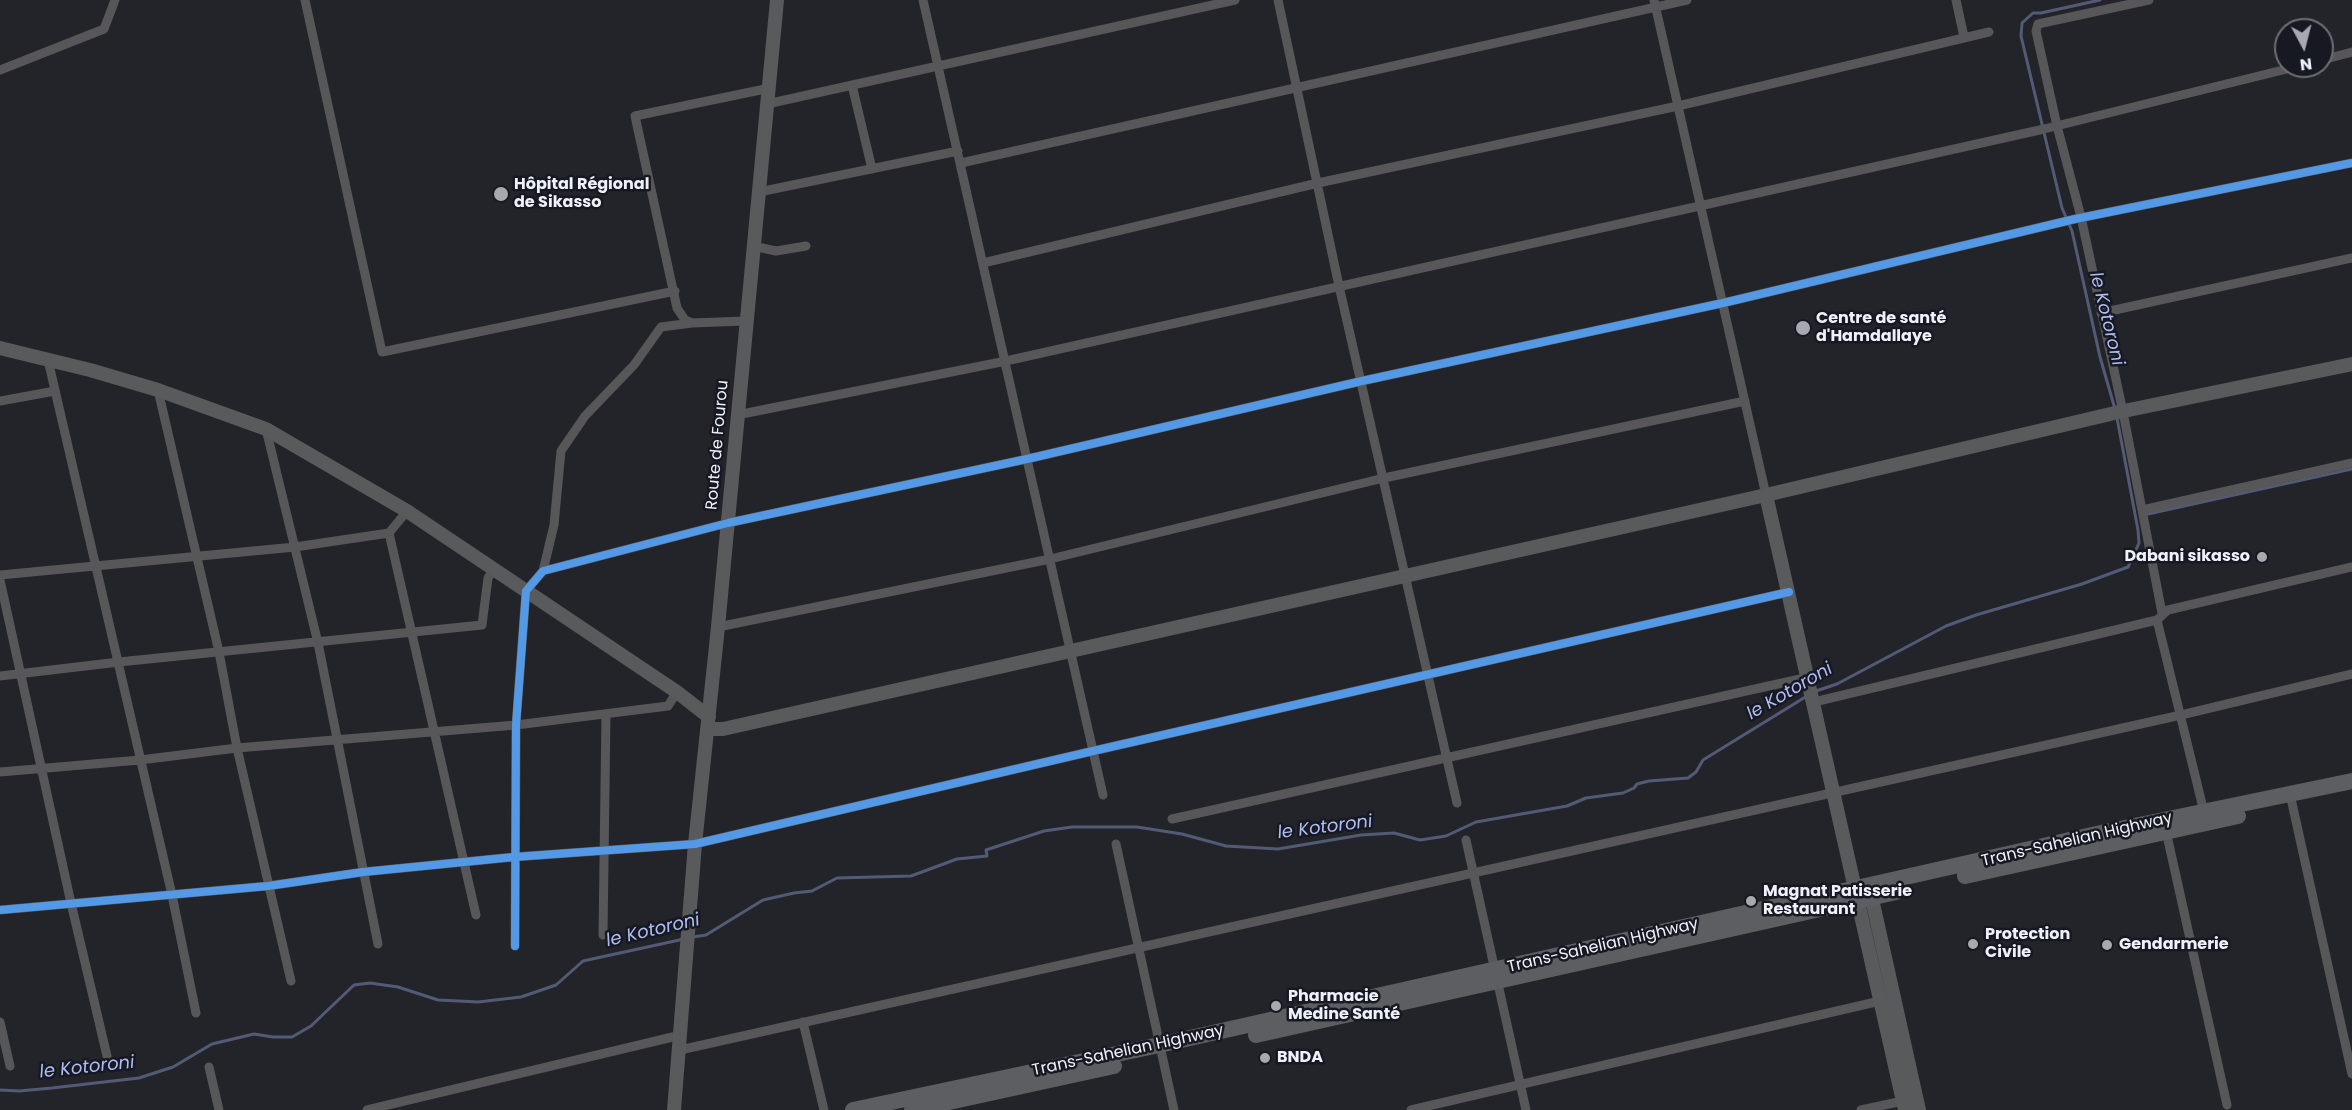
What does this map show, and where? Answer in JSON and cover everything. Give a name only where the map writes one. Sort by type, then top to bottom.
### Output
[{"type":"highway","name":"Trans-Sahelian Highway","points":[[912,1110],[1161,1051],[1863,894],[2166,831],[2352,780]]},
{"type":"highway","name":"Trans-Sahelian Highway","points":[[1863,894],[2101,833],[2204,812],[2352,790]]},
{"type":"highway","name":"Trans-Sahelian Highway","points":[[853,1110],[1161,1051]]},
{"type":"street","points":[[0,70],[104,29],[115,0]]},
{"type":"street","points":[[305,0],[382,352],[675,291]]},
{"type":"street","name":"Route de Fourou","points":[[674,1110],[695,844],[718,627],[777,0]]},
{"type":"street","points":[[923,0],[936,66],[961,163],[1103,795]]},
{"type":"street","points":[[767,104],[1235,0]]},
{"type":"street","points":[[1278,0],[1457,803]]},
{"type":"street","points":[[961,163],[1655,3],[1687,0]]},
{"type":"street","points":[[1956,0],[1964,37]]},
{"type":"street","points":[[2149,0],[2038,24],[2036,31],[2101,313],[2117,413],[2142,510],[2159,617],[2204,812]]},
{"type":"street","points":[[1655,3],[1833,792],[1863,894],[1919,1110]]},
{"type":"street","points":[[983,263],[1318,183],[1678,106],[1989,32]]},
{"type":"street","points":[[2334,57],[2352,52]]},
{"type":"street","points":[[737,415],[1006,361],[2057,126],[2274,72]]},
{"type":"street","points":[[852,85],[872,169]]},
{"type":"street","points":[[693,323],[685,320],[677,308],[635,116],[770,88]]},
{"type":"street","points":[[759,192],[958,151]]},
{"type":"street","points":[[543,571],[728,523],[1027,459],[1362,381],[1723,303],[2078,218],[2352,163]]},
{"type":"street","points":[[753,246],[776,251],[806,246]]},
{"type":"street","points":[[2101,313],[2352,258]]},
{"type":"street","points":[[515,946],[516,725],[526,591],[543,571],[554,525],[561,451],[585,416],[634,365],[661,327],[746,321]]},
{"type":"street","points":[[0,348],[158,390],[266,429],[407,512],[494,569],[677,692],[708,723],[723,729],[1767,495],[2117,413],[2352,364]]},
{"type":"street","points":[[48,360],[172,895],[196,1013]]},
{"type":"street","points":[[158,390],[195,557],[219,652],[237,748],[291,981]]},
{"type":"street","points":[[0,401],[55,391]]},
{"type":"street","points":[[718,627],[1050,559],[1384,478],[1745,401]]},
{"type":"street","points":[[266,429],[318,643],[378,944]]},
{"type":"street","points":[[2142,510],[2352,463]]},
{"type":"street","points":[[0,575],[295,547],[389,533],[407,512]]},
{"type":"street","points":[[389,533],[476,915]]},
{"type":"street","points":[[1814,702],[2159,617],[2168,610],[2352,567]]},
{"type":"street","points":[[0,676],[482,625],[488,578],[494,569]]},
{"type":"street","points":[[0,580],[43,769],[70,903],[107,1056]]},
{"type":"street","points":[[0,909],[268,886],[363,872],[514,857],[695,844],[1789,592]]},
{"type":"street","points":[[680,1050],[2181,715],[2352,674]]},
{"type":"street","points":[[1172,819],[1448,756],[1809,680]]},
{"type":"street","points":[[0,772],[434,730],[516,725],[668,706],[677,692]]},
{"type":"street","points":[[603,935],[606,714]]},
{"type":"street","points":[[2292,798],[2348,1041],[2352,1074]]},
{"type":"street","points":[[2166,831],[2227,1105]]},
{"type":"street","points":[[1466,840],[1526,1110]]},
{"type":"street","points":[[1116,844],[1174,1110]]},
{"type":"street","points":[[1861,1110],[1904,1105],[1880,1000],[1863,894]]},
{"type":"street","points":[[1411,1110],[1880,1000]]},
{"type":"street","points":[[0,1022],[10,1066]]},
{"type":"street","points":[[803,1022],[824,1110]]},
{"type":"street","points":[[367,1110],[681,1035]]},
{"type":"street","points":[[209,1066],[219,1110]]},
{"type":"waterway","name":"le Kotoroni","points":[[2100,0],[2033,13],[2022,23],[2021,36],[2062,208],[2072,231],[2100,357],[2115,409]]},
{"type":"waterway","name":"le Kotoroni","points":[[1816,691],[1837,684],[1946,626],[2082,584],[2128,567],[2139,543],[2117,418]]},
{"type":"waterway","points":[[2148,514],[2352,469]]},
{"type":"waterway","name":"le Kotoroni","points":[[693,937],[706,935],[763,900],[812,891],[837,878],[911,876],[957,859],[987,856],[986,850],[1044,831],[1072,827],[1137,827],[1182,834],[1226,846],[1278,849],[1361,835],[1394,833],[1420,840],[1446,836],[1476,822],[1567,806],[1586,798],[1623,793],[1637,784],[1649,781],[1688,778],[1696,772],[1703,760],[1807,696]]},
{"type":"waterway","name":"le Kotoroni","points":[[0,1090],[19,1091],[139,1078],[173,1067],[212,1044],[254,1034],[292,1037],[311,1026],[354,985],[370,983],[398,987],[438,1000],[478,1002],[521,997],[556,985],[583,961],[684,939]]},
{"type":"cycle path","points":[[515,946],[516,725],[526,591],[543,571],[728,523],[1027,459],[1362,381],[1723,303],[2075,219],[2352,163]]},
{"type":"cycle path","points":[[0,910],[268,886],[363,872],[514,857],[695,844],[1789,592]]},
{"type":"place","name":"Hôpital Régional de Sikasso","points":[[501,194]]},
{"type":"place","name":"Centre de santé d'Hamdallaye","points":[[1803,328]]},
{"type":"place","name":"Dabani sikasso","points":[[2262,557]]},
{"type":"place","name":"Magnat Patisserie Restaurant","points":[[1751,901]]},
{"type":"place","name":"Protection Civile","points":[[1973,944]]},
{"type":"place","name":"Gendarmerie","points":[[2107,945]]},
{"type":"place","name":"Pharmacie Medine Santé","points":[[1276,1006]]},
{"type":"place","name":"BNDA","points":[[1265,1058]]}]
